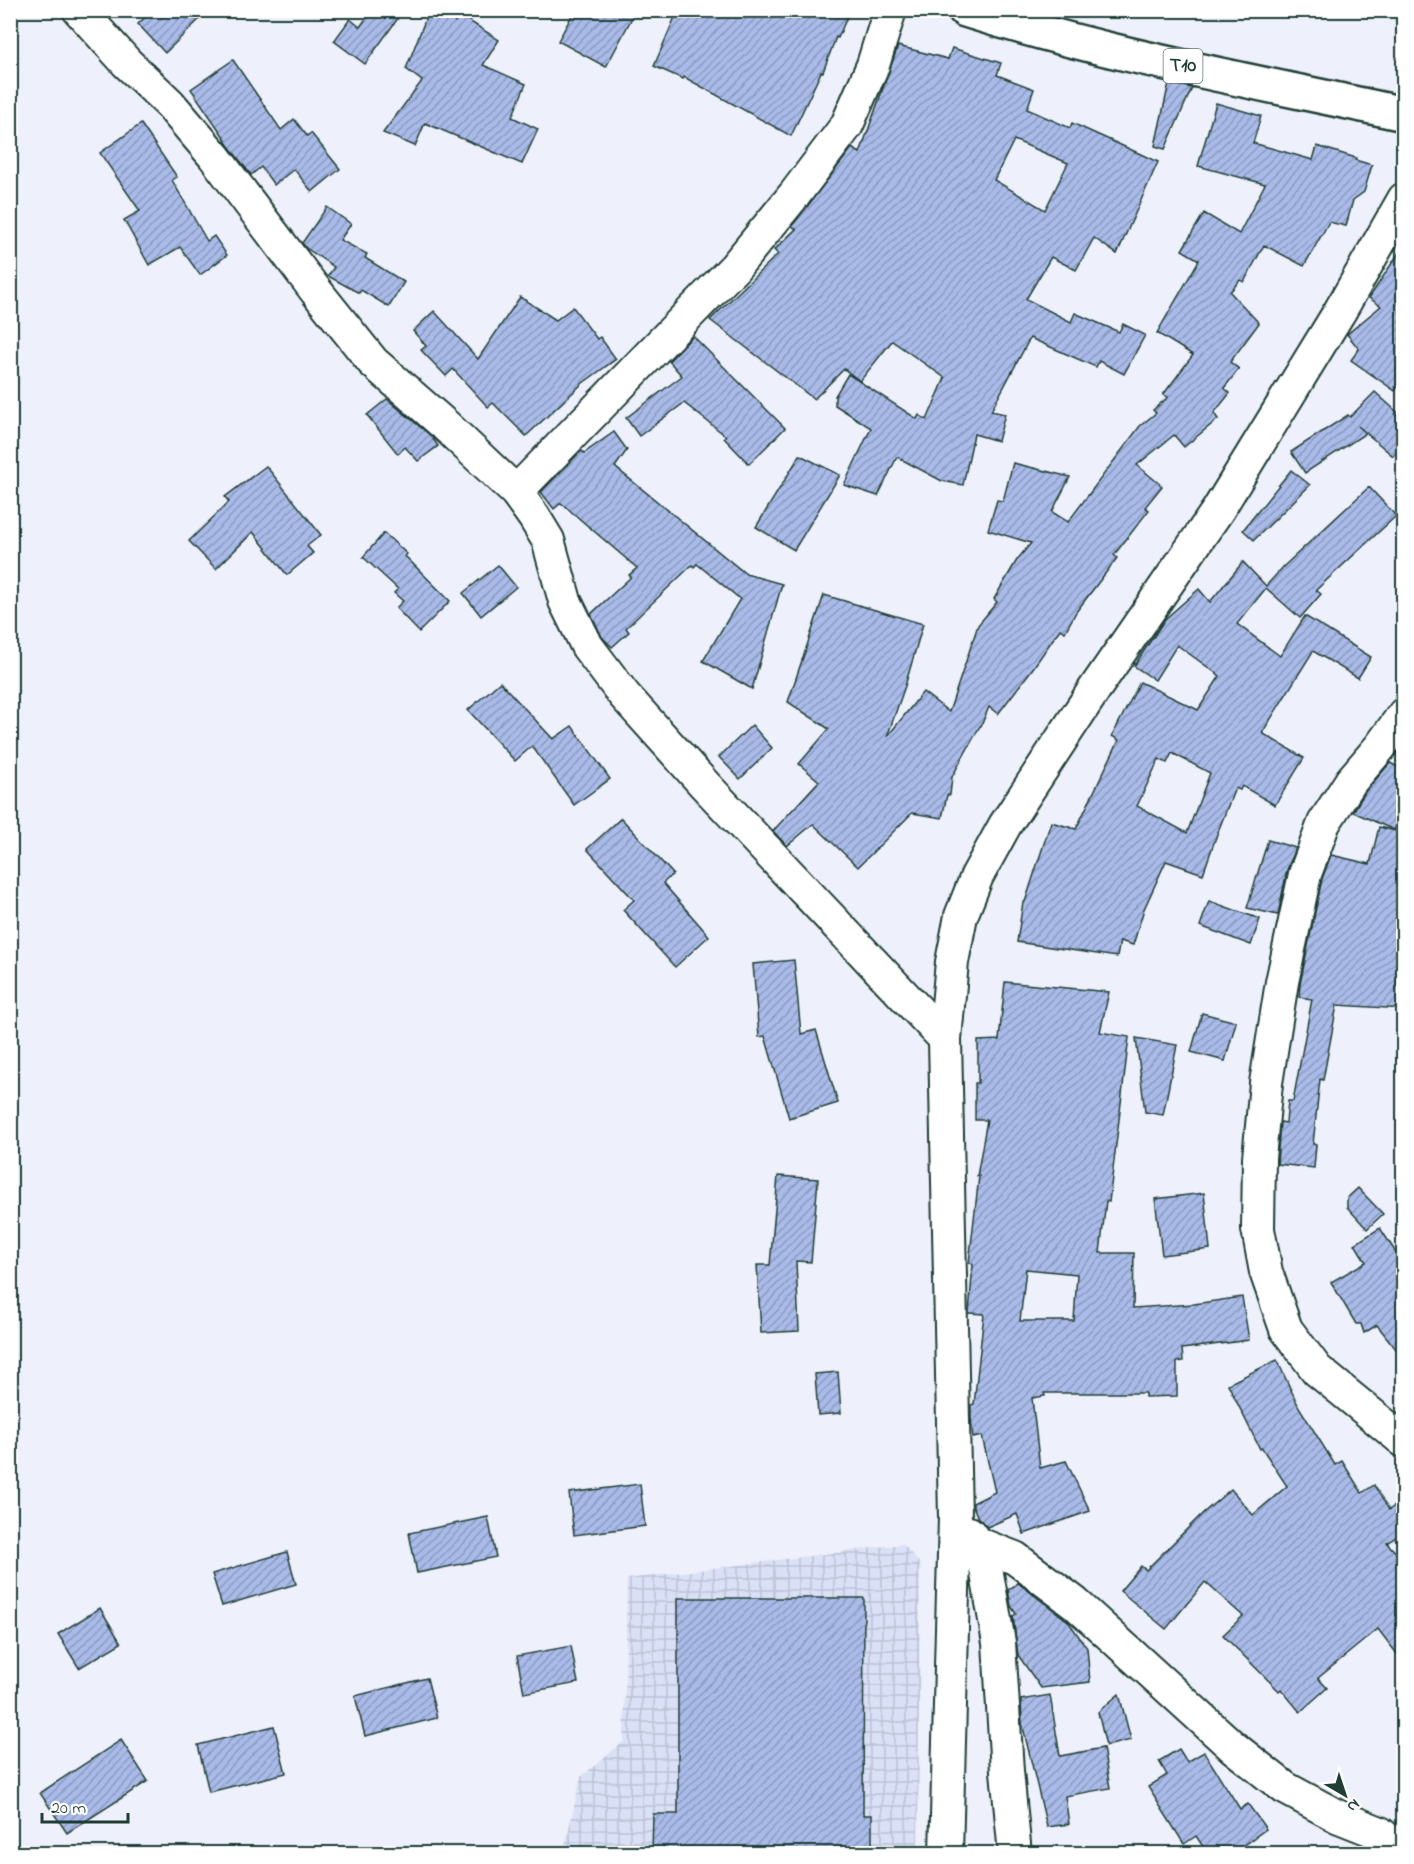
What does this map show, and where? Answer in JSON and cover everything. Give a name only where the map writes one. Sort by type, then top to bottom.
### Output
[{"type":"highway","name":"T10","points":[[965,10],[1018,27],[1404,114]]},
{"type":"street","points":[[79,10],[127,63],[169,103],[214,156],[329,308],[373,362],[445,424],[516,492],[548,540],[565,601],[587,646],[624,695],[705,785],[945,1039]]},
{"type":"street","points":[[516,492],[735,267],[795,194],[847,125],[873,65],[890,10]]},
{"type":"street","points":[[946,1854],[955,1516],[945,1039],[952,962],[961,916],[977,876],[1005,825],[1083,706],[1218,510],[1340,311],[1404,199]]},
{"type":"street","points":[[1404,714],[1392,753],[1351,781],[1324,823],[1305,874],[1282,982],[1266,1083],[1259,1158],[1258,1229],[1266,1272],[1286,1329],[1317,1370],[1404,1441]]},
{"type":"street","points":[[955,1516],[976,1543],[986,1568],[999,1643],[1015,1854]]},
{"type":"street","points":[[976,1543],[1015,1558],[1076,1603],[1233,1747],[1285,1788],[1337,1816],[1380,1833],[1404,1853]]},
{"type":"shaded area","points":[[903,1544],[920,1564],[918,1853],[563,1854],[581,1777],[624,1741],[627,1579]]},
{"type":"building","points":[[153,10],[209,10],[165,53],[138,24]]},
{"type":"building","points":[[372,10],[404,10],[365,64],[334,41],[350,19],[360,27]]},
{"type":"building","points":[[429,10],[440,10],[455,22],[460,15],[499,40],[483,65],[526,84],[512,117],[538,129],[522,164],[425,123],[415,146],[383,133],[422,81],[406,69]]},
{"type":"building","points":[[575,10],[636,10],[606,67],[558,41]]},
{"type":"building","points":[[678,10],[850,10],[838,38],[836,37],[823,72],[791,136],[684,77],[683,79],[654,66]]},
{"type":"building","points":[[898,46],[948,59],[952,48],[1001,63],[997,75],[1034,89],[1027,109],[1070,128],[1072,123],[1158,162],[1117,254],[1094,238],[1076,270],[1051,257],[1026,299],[1071,322],[1075,313],[1119,332],[1123,324],[1145,335],[1124,374],[1099,361],[1096,367],[1030,338],[991,411],[1005,414],[998,441],[974,434],[963,485],[942,481],[897,457],[878,496],[844,485],[871,428],[835,405],[835,396],[848,374],[917,419],[919,415],[927,420],[945,378],[892,341],[860,381],[844,369],[814,399],[710,320],[778,254],[774,250],[796,229],[792,226],[852,148],[860,153]],"holes":[[[1014,140],[1068,163],[1045,210],[994,180]]]},
{"type":"building","points":[[233,60],[281,130],[294,119],[307,136],[311,133],[340,169],[312,192],[294,169],[274,185],[261,167],[251,175],[225,141],[191,89]]},
{"type":"building","points":[[1169,83],[1192,88],[1165,149],[1155,146]]},
{"type":"building","points":[[1216,103],[1261,116],[1253,143],[1313,160],[1317,146],[1372,165],[1364,192],[1353,200],[1346,226],[1329,222],[1304,266],[1264,245],[1244,282],[1240,280],[1230,292],[1259,323],[1230,362],[1239,369],[1224,388],[1230,393],[1214,413],[1218,419],[1184,447],[1174,435],[1137,465],[1162,486],[1145,507],[1149,510],[1114,555],[1117,558],[1076,612],[1065,632],[1060,629],[998,714],[989,707],[981,726],[952,777],[950,795],[947,795],[942,818],[912,813],[858,867],[813,824],[787,846],[773,831],[819,781],[799,764],[829,729],[788,702],[824,595],[923,624],[887,737],[923,692],[949,712],[978,625],[997,602],[994,599],[1017,560],[1031,543],[988,530],[997,500],[1003,501],[1013,463],[1070,477],[1052,512],[1068,522],[1140,426],[1156,413],[1153,410],[1168,397],[1163,395],[1193,355],[1157,333],[1199,260],[1182,250],[1204,213],[1239,234],[1265,184],[1198,166]]},
{"type":"building","points":[[141,124],[177,177],[172,180],[207,241],[214,236],[227,255],[200,275],[180,247],[149,265],[124,220],[140,211],[100,153]]},
{"type":"building","points":[[327,207],[351,224],[340,240],[367,254],[365,258],[404,282],[389,307],[361,290],[359,293],[328,276],[334,267],[302,243]]},
{"type":"building","points":[[1404,245],[1404,377],[1395,391],[1351,360],[1359,349],[1347,334],[1381,306],[1369,298]]},
{"type":"building","points":[[520,297],[556,320],[573,307],[597,339],[600,337],[616,359],[583,383],[526,436],[493,403],[488,407],[453,369],[446,376],[421,350],[426,346],[413,331],[434,311],[478,359]]},
{"type":"building","points":[[693,336],[785,428],[749,464],[724,438],[726,436],[684,403],[639,436],[626,418],[682,376],[669,361]]},
{"type":"building","points":[[1375,392],[1404,418],[1404,444],[1393,456],[1358,426],[1366,433],[1305,473],[1291,452],[1348,415],[1350,417]]},
{"type":"building","points":[[387,399],[431,436],[438,446],[418,461],[405,447],[398,454],[367,415]]},
{"type":"building","points":[[614,432],[627,450],[615,467],[746,574],[782,584],[752,689],[703,661],[740,599],[697,564],[694,567],[692,565],[626,628],[629,632],[612,647],[602,637],[591,614],[631,577],[629,575],[637,568],[561,503],[554,509],[541,492],[578,454],[582,451],[584,453]]},
{"type":"building","points":[[800,455],[840,475],[794,550],[756,527]]},
{"type":"building","points":[[266,466],[321,535],[307,546],[313,553],[287,575],[253,532],[216,569],[189,541],[229,502],[225,497]]},
{"type":"building","points":[[1291,470],[1310,485],[1254,540],[1243,530]]},
{"type":"building","points":[[1369,487],[1396,516],[1316,590],[1321,594],[1300,618],[1266,588],[1237,624],[1280,656],[1305,616],[1371,657],[1358,678],[1313,651],[1262,733],[1304,758],[1275,805],[1242,786],[1240,790],[1235,788],[1203,874],[1166,861],[1144,909],[1133,945],[1120,941],[1117,957],[1017,942],[1023,902],[1025,902],[1051,822],[1076,829],[1119,740],[1112,736],[1140,682],[1198,710],[1220,676],[1177,645],[1155,680],[1134,666],[1165,619],[1199,589],[1210,602],[1243,562],[1266,586],[1284,566]],"holes":[[[1172,753],[1210,773],[1187,833],[1137,806],[1159,759],[1167,763]]]},
{"type":"building","points":[[384,533],[407,554],[405,556],[450,601],[419,632],[396,608],[403,601],[394,593],[398,589],[363,557]]},
{"type":"building","points":[[498,565],[516,587],[481,616],[463,593]]},
{"type":"building","points":[[500,682],[553,739],[572,726],[610,779],[574,805],[532,746],[515,761],[468,710]]},
{"type":"building","points":[[752,725],[772,748],[740,779],[719,757]]},
{"type":"building","points":[[1390,763],[1404,770],[1404,809],[1394,830],[1353,812],[1365,792]]},
{"type":"building","points":[[621,818],[673,874],[663,883],[709,936],[675,967],[623,910],[634,900],[587,849]]},
{"type":"building","points":[[1379,827],[1400,832],[1399,836],[1404,837],[1404,946],[1397,986],[1404,987],[1404,1009],[1337,1005],[1323,1080],[1320,1079],[1313,1144],[1316,1145],[1314,1168],[1277,1164],[1280,1122],[1286,1123],[1288,1101],[1293,1101],[1312,999],[1299,997],[1300,984],[1322,879],[1331,855],[1370,864]]},
{"type":"building","points":[[1268,840],[1296,848],[1287,870],[1278,915],[1247,908]]},
{"type":"building","points":[[1209,901],[1260,919],[1251,945],[1200,926]]},
{"type":"building","points":[[794,960],[801,1034],[816,1030],[838,1103],[789,1118],[765,1036],[759,1037],[753,964]]},
{"type":"building","points":[[1005,982],[1109,992],[1100,1032],[1129,1037],[1109,1202],[1106,1201],[1100,1253],[1134,1253],[1133,1308],[1194,1304],[1242,1297],[1249,1340],[1182,1349],[1183,1361],[1177,1362],[1177,1396],[1145,1397],[1145,1393],[1044,1393],[1045,1396],[1032,1398],[1040,1468],[1066,1461],[1090,1511],[1024,1534],[1017,1514],[987,1527],[978,1518],[973,1506],[973,1503],[995,1492],[982,1436],[973,1438],[971,1418],[984,1314],[969,1313],[973,1264],[969,1263],[979,1176],[977,1176],[987,1120],[975,1120],[975,1083],[978,1083],[978,1041],[999,1040]],"holes":[[[1026,1269],[1077,1274],[1074,1321],[1020,1321]]]},
{"type":"building","points":[[1202,1013],[1236,1022],[1225,1061],[1191,1052]]},
{"type":"building","points":[[1136,1038],[1177,1045],[1163,1115],[1145,1112]]},
{"type":"building","points":[[778,1176],[818,1179],[811,1262],[796,1261],[799,1331],[761,1333],[757,1265],[770,1265]]},
{"type":"building","points":[[1358,1188],[1383,1214],[1367,1229],[1347,1207],[1347,1198]]},
{"type":"building","points":[[1204,1193],[1210,1249],[1162,1255],[1155,1199]]},
{"type":"building","points":[[1380,1228],[1404,1265],[1404,1359],[1377,1325],[1364,1333],[1361,1324],[1356,1324],[1331,1282],[1366,1262],[1355,1244]]},
{"type":"building","points":[[1277,1360],[1299,1407],[1335,1465],[1342,1461],[1362,1493],[1374,1485],[1389,1510],[1404,1499],[1404,1531],[1387,1543],[1404,1561],[1404,1663],[1378,1629],[1318,1678],[1327,1688],[1300,1712],[1281,1689],[1279,1691],[1223,1635],[1243,1616],[1205,1582],[1166,1629],[1120,1591],[1141,1566],[1146,1570],[1203,1513],[1231,1489],[1253,1515],[1287,1486],[1262,1448],[1260,1449],[1228,1384]]},
{"type":"building","points":[[838,1372],[841,1413],[818,1415],[815,1374]]},
{"type":"building","points":[[640,1484],[645,1526],[574,1535],[569,1493]]},
{"type":"building","points":[[488,1517],[496,1557],[417,1573],[409,1533]]},
{"type":"building","points":[[287,1552],[296,1584],[222,1606],[212,1574]]},
{"type":"building","points":[[1018,1583],[1068,1621],[1087,1648],[1090,1682],[1041,1688],[1018,1655],[1013,1616],[1016,1614],[1011,1606],[1008,1590]]},
{"type":"building","points":[[678,1598],[864,1598],[863,1815],[872,1815],[872,1854],[652,1854],[653,1814],[678,1814]]},
{"type":"building","points":[[100,1608],[121,1643],[79,1668],[58,1634]]},
{"type":"building","points":[[571,1646],[578,1683],[524,1693],[517,1656]]},
{"type":"building","points":[[427,1678],[437,1718],[365,1736],[355,1696]]},
{"type":"building","points":[[1119,1694],[1131,1740],[1106,1746],[1098,1712]]},
{"type":"building","points":[[1050,1695],[1060,1756],[1103,1748],[1110,1788],[1065,1796],[1069,1824],[1047,1827],[1022,1723],[1021,1700]]},
{"type":"building","points":[[274,1726],[286,1773],[209,1792],[198,1745]]},
{"type":"building","points":[[121,1740],[148,1781],[67,1833],[40,1793]]},
{"type":"building","points":[[1179,1749],[1187,1762],[1204,1752],[1240,1809],[1248,1804],[1266,1829],[1231,1854],[1208,1854],[1196,1836],[1184,1844],[1148,1787],[1167,1775],[1159,1761]]}]
